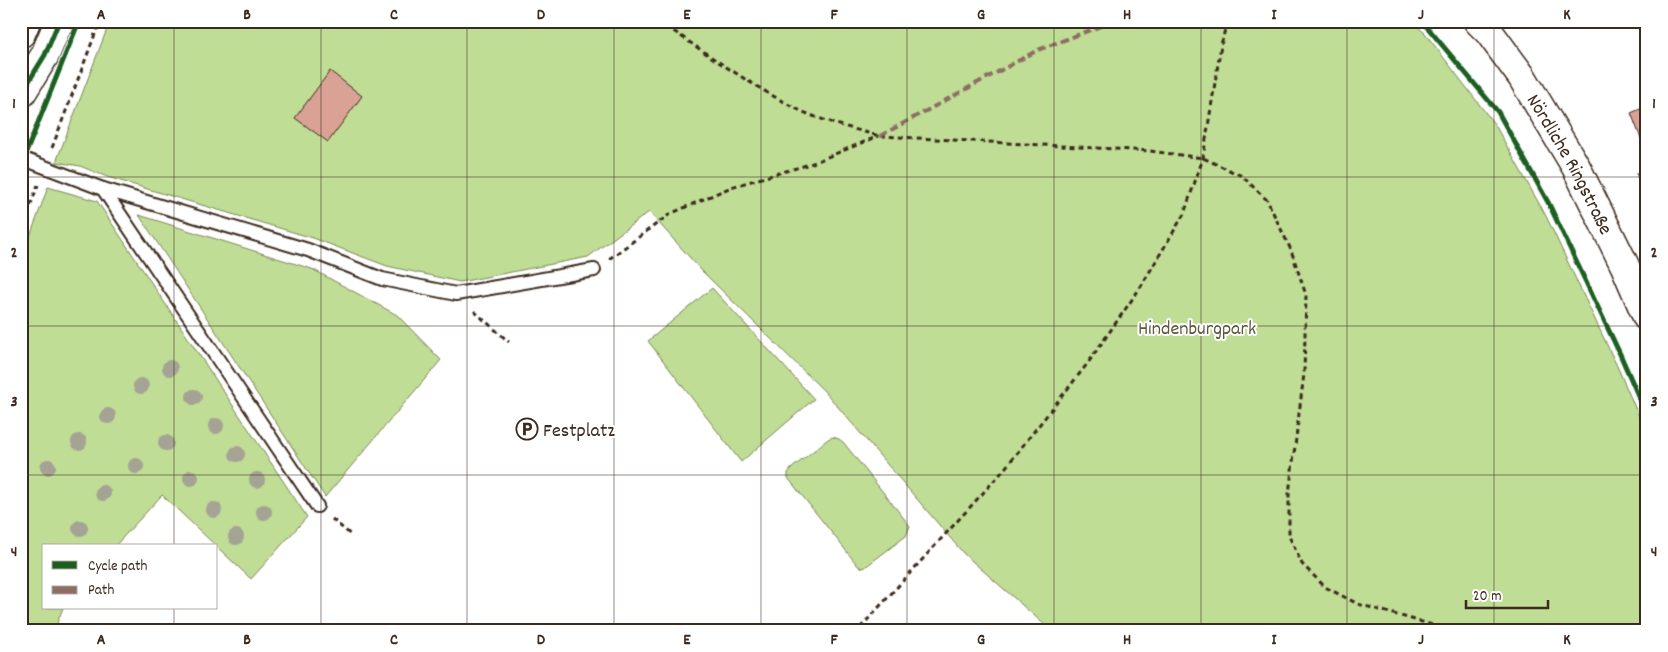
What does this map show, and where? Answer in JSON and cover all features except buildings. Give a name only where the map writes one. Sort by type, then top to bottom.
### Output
[{"type":"main road","points":[[21,34],[26,21]]},
{"type":"main road","points":[[21,94],[45,55],[58,21]]},
{"type":"main road","name":"Nördliche Ringstraße","points":[[1478,21],[1489,32],[1522,77],[1576,167],[1647,317]]},
{"type":"lane","points":[[21,158],[103,189],[308,250],[382,279],[456,294],[594,270]]},
{"type":"lane","points":[[103,189],[317,506]]},
{"type":"path","points":[[21,231],[100,21]]},
{"type":"path","points":[[659,21],[747,79],[800,110],[838,125],[880,136],[1150,151],[1203,158],[1242,176],[1267,200],[1291,250],[1306,295],[1304,374],[1289,494],[1289,536],[1302,564],[1325,587],[1358,604],[1454,631]]},
{"type":"path","points":[[860,628],[1002,472],[1088,363],[1140,288],[1184,214],[1203,158],[1221,46],[1227,21]]},
{"type":"path","points":[[594,270],[670,214],[731,186],[810,164],[880,136]]},
{"type":"path","points":[[456,294],[509,342]]},
{"type":"path","points":[[317,506],[352,536]]},
{"type":"green space","name":"Hindenburgpark","points":[[110,21],[1411,21],[1425,33],[1495,125],[1546,216],[1617,366],[1647,435],[1647,631],[1047,631],[1046,626],[964,554],[826,393],[701,270],[649,212],[588,257],[460,282],[387,266],[313,238],[107,177],[80,166],[56,162]]},
{"type":"green space","points":[[48,187],[97,201],[307,517],[251,579],[218,548],[218,544],[214,544],[162,495],[117,544],[42,544],[42,610],[62,610],[54,631],[21,631],[21,261]]},
{"type":"green space","points":[[139,215],[312,269],[397,315],[441,360],[325,497]]},
{"type":"green space","points":[[712,288],[814,399],[741,462],[648,341]]},
{"type":"green space","points":[[833,437],[843,442],[910,526],[906,536],[864,568],[859,567],[788,478],[788,473],[791,469]]},
{"type":"marked path","points":[[880,136],[1038,50],[1114,21]]},
{"type":"cycle path","points":[[21,94],[45,55],[59,21]]},
{"type":"cycle path","points":[[21,165],[79,21]]},
{"type":"cycle path","points":[[1421,21],[1498,112],[1549,204],[1620,354],[1647,416]]},
{"type":"place","name":"Festplatz","points":[[527,429]]}]
